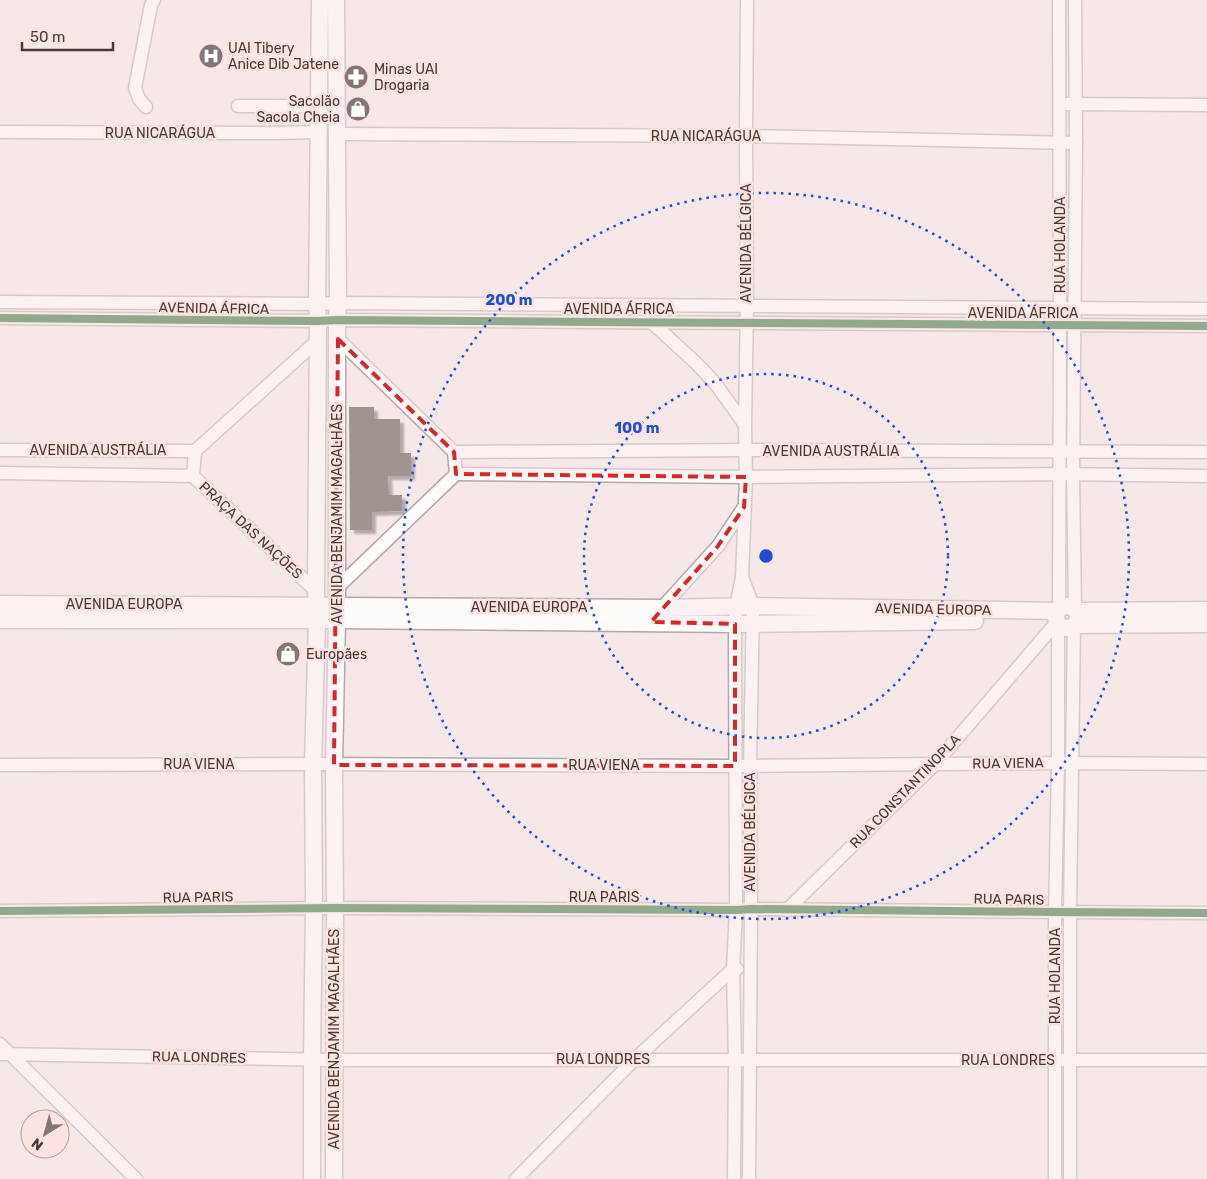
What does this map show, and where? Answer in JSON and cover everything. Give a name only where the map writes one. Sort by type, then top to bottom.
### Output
[{"type":"main road","name":"AVENIDA BENJAMIM MAGALHÃES","points":[[312,1179],[313,764],[317,504],[320,0]]},
{"type":"main road","name":"AVENIDA BENJAMIM MAGALHÃES","points":[[334,1179],[334,765],[337,613],[338,339],[336,0]]},
{"type":"main road","points":[[317,504],[337,505]]},
{"type":"main road","name":"AVENIDA EUROPA","points":[[0,604],[316,606],[337,613],[735,624],[1065,618],[1207,610]]},
{"type":"main road","name":"AVENIDA EUROPA","points":[[0,620],[316,606]]},
{"type":"main road","name":"AVENIDA EUROPA","points":[[337,613],[753,606],[1207,624]]},
{"type":"street","points":[[146,107],[139,100],[136,88],[151,5],[154,0]]},
{"type":"street","name":"AVENIDA BÉLGICA","points":[[734,1179],[735,1060],[733,969],[736,910],[735,624],[736,607],[742,577],[746,477],[747,0]]},
{"type":"street","name":"RUA HOLANDA","points":[[1059,0],[1060,474],[1072,763],[1070,1179]]},
{"type":"street","name":"RUA HOLANDA","points":[[1055,1179],[1055,912],[1058,763],[1074,452],[1075,0]]},
{"type":"street","points":[[1060,104],[1207,105]]},
{"type":"street","points":[[238,106],[319,106]]},
{"type":"street","name":"RUA NICARÁGUA","points":[[0,132],[319,132]]},
{"type":"street","name":"RUA NICARÁGUA","points":[[337,134],[746,136],[1076,143]]},
{"type":"street","name":"AVENIDA ÁFRICA","points":[[0,302],[1207,309]]},
{"type":"street","points":[[537,304],[537,321]]},
{"type":"street","points":[[633,305],[715,383],[745,426]]},
{"type":"street","name":"AVENIDA ÁFRICA","points":[[3,320],[337,320],[1207,326]]},
{"type":"street","points":[[336,589],[456,474],[454,452],[338,339]]},
{"type":"street","points":[[195,451],[317,340]]},
{"type":"street","name":"AVENIDA AUSTRÁLIA","points":[[0,450],[195,451]]},
{"type":"street","name":"AVENIDA AUSTRÁLIA","points":[[454,452],[745,450],[1207,452]]},
{"type":"street","name":"PRAÇA DAS NAÇÕES","points":[[195,451],[193,476],[316,606]]},
{"type":"street","points":[[1142,452],[1144,475]]},
{"type":"street","name":"AVENIDA AUSTRÁLIA","points":[[0,473],[193,476]]},
{"type":"street","name":"AVENIDA AUSTRÁLIA","points":[[456,474],[746,477],[1060,474],[1207,476]]},
{"type":"street","points":[[646,622],[664,608],[718,546],[744,507]]},
{"type":"street","name":"AVENIDA BÉLGICA","points":[[742,577],[753,606],[750,765],[749,1179]]},
{"type":"street","name":"RUA CONSTANTINOPLA","points":[[787,910],[935,764],[1065,618]]},
{"type":"street","name":"RUA VIENA","points":[[0,765],[735,766],[1058,763],[1207,764]]},
{"type":"street","name":"RUA PARIS","points":[[0,911],[335,908],[1207,912]]},
{"type":"street","points":[[516,1179],[635,1059],[733,969],[750,968]]},
{"type":"street","points":[[3,1051],[136,1179]]},
{"type":"street","name":"RUA LONDRES","points":[[3,1051],[334,1060],[1207,1060]]},
{"type":"highlighted area","points":[[338,339],[454,452],[456,474],[746,477],[744,507],[718,546],[651,622],[735,624],[735,766],[334,765]]},
{"type":"building","points":[[349,407],[374,407],[374,419],[400,419],[400,453],[411,453],[411,476],[388,476],[389,495],[402,495],[402,511],[372,512],[372,530],[350,530]]},
{"type":"cycle path","points":[[0,318],[1207,326]]},
{"type":"cycle path","points":[[0,911],[335,908],[1207,913]]},
{"type":"place","name":"UAI Tibery Anice Dib Jatene","points":[[211,56]]},
{"type":"place","name":"Minas UAI Drogaria","points":[[356,77]]},
{"type":"place","name":"Sacolão Sacola Cheia","points":[[358,109]]},
{"type":"place","name":"Europães","points":[[288,654]]}]
